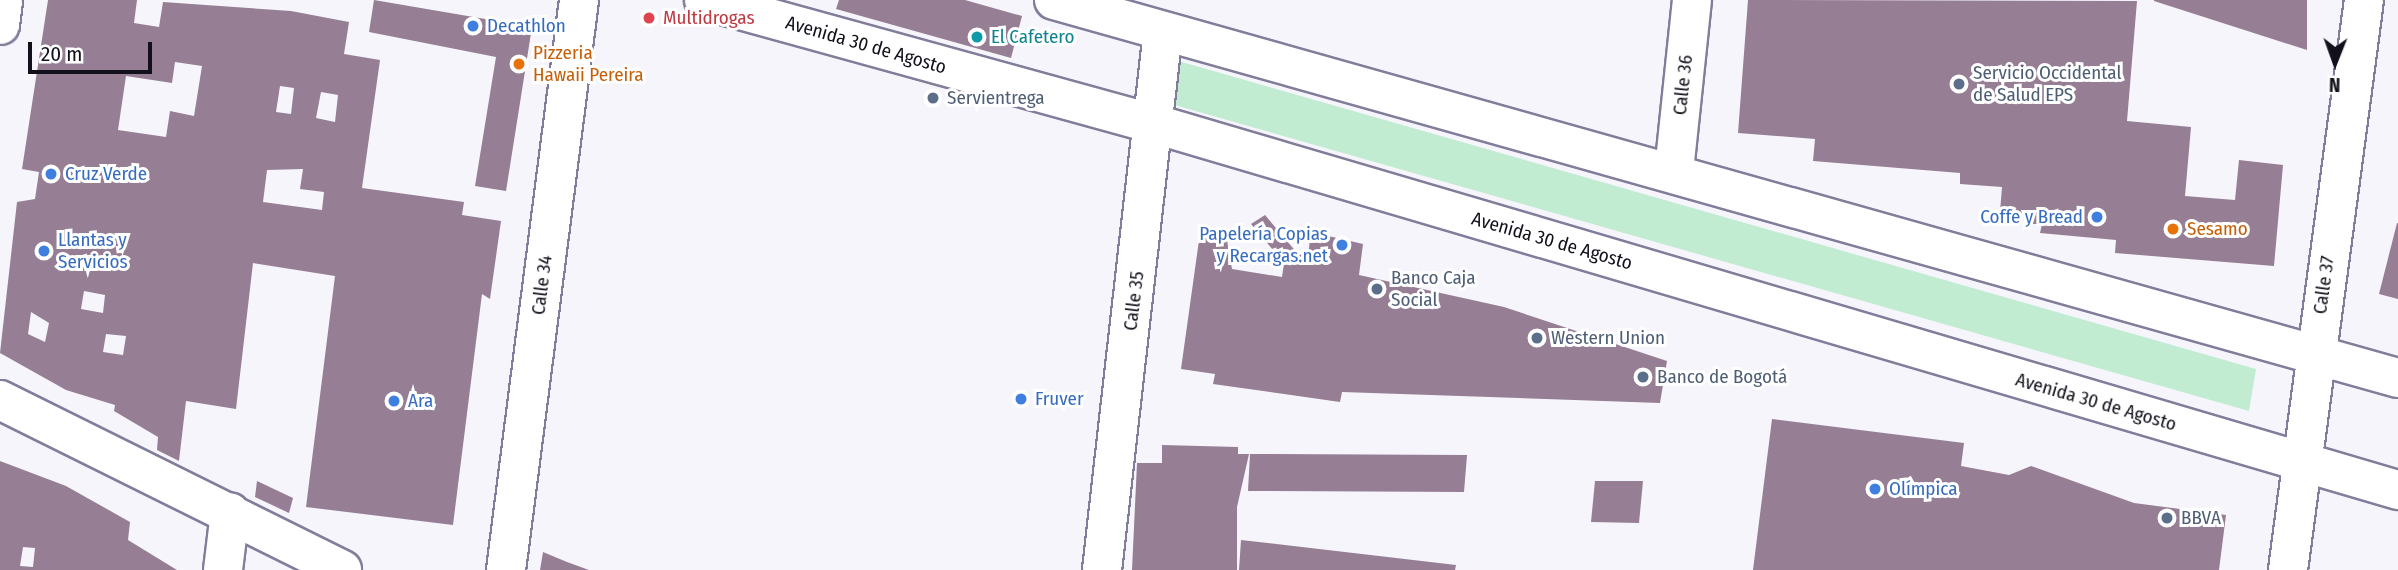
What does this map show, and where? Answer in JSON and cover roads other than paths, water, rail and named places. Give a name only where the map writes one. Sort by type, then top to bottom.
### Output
[{"type":"main road","points":[[0,25],[3,0]]},
{"type":"main road","name":"Calle 34","points":[[506,570],[579,0]]},
{"type":"main road","name":"Avenida 30 de Agosto","points":[[704,0],[1155,124],[2398,490]]},
{"type":"main road","points":[[1055,0],[1163,32],[1674,170],[2398,378]]},
{"type":"main road","name":"Calle 36","points":[[1674,170],[1692,0]]},
{"type":"main road","name":"Calle 37","points":[[2288,570],[2314,354],[2364,0]]},
{"type":"main road","name":"Calle 35","points":[[1102,570],[1155,124],[1163,32]]},
{"type":"main road","points":[[0,400],[342,570]]},
{"type":"main road","points":[[223,570],[230,512]]},
{"type":"place","name":"Multidrogas","points":[[649,18]]},
{"type":"place","name":"Decathlon","points":[[473,26]]},
{"type":"place","name":"El Cafetero","points":[[977,37]]},
{"type":"place","name":"Pizzeria Hawaii Pereira","points":[[519,64]]},
{"type":"place","name":"Servicio Occidental de Salud EPS","points":[[1959,84]]},
{"type":"place","name":"Servientrega","points":[[933,98]]},
{"type":"place","name":"Cruz Verde","points":[[51,174]]},
{"type":"place","name":"Coffe y Bread","points":[[2097,217]]},
{"type":"place","name":"Sesamo","points":[[2173,229]]},
{"type":"place","name":"Papelería Copias y Recargas.net","points":[[1342,245]]},
{"type":"place","name":"Llantas y Servicios","points":[[44,251]]},
{"type":"place","name":"Banco Caja Social","points":[[1377,289]]},
{"type":"place","name":"Western Union","points":[[1537,338]]},
{"type":"place","name":"Banco de Bogotá","points":[[1643,377]]},
{"type":"place","name":"Fruver","points":[[1021,399]]},
{"type":"place","name":"Ara","points":[[394,401]]},
{"type":"place","name":"Olímpica","points":[[1875,489]]},
{"type":"place","name":"BBVA","points":[[2167,518]]}]
